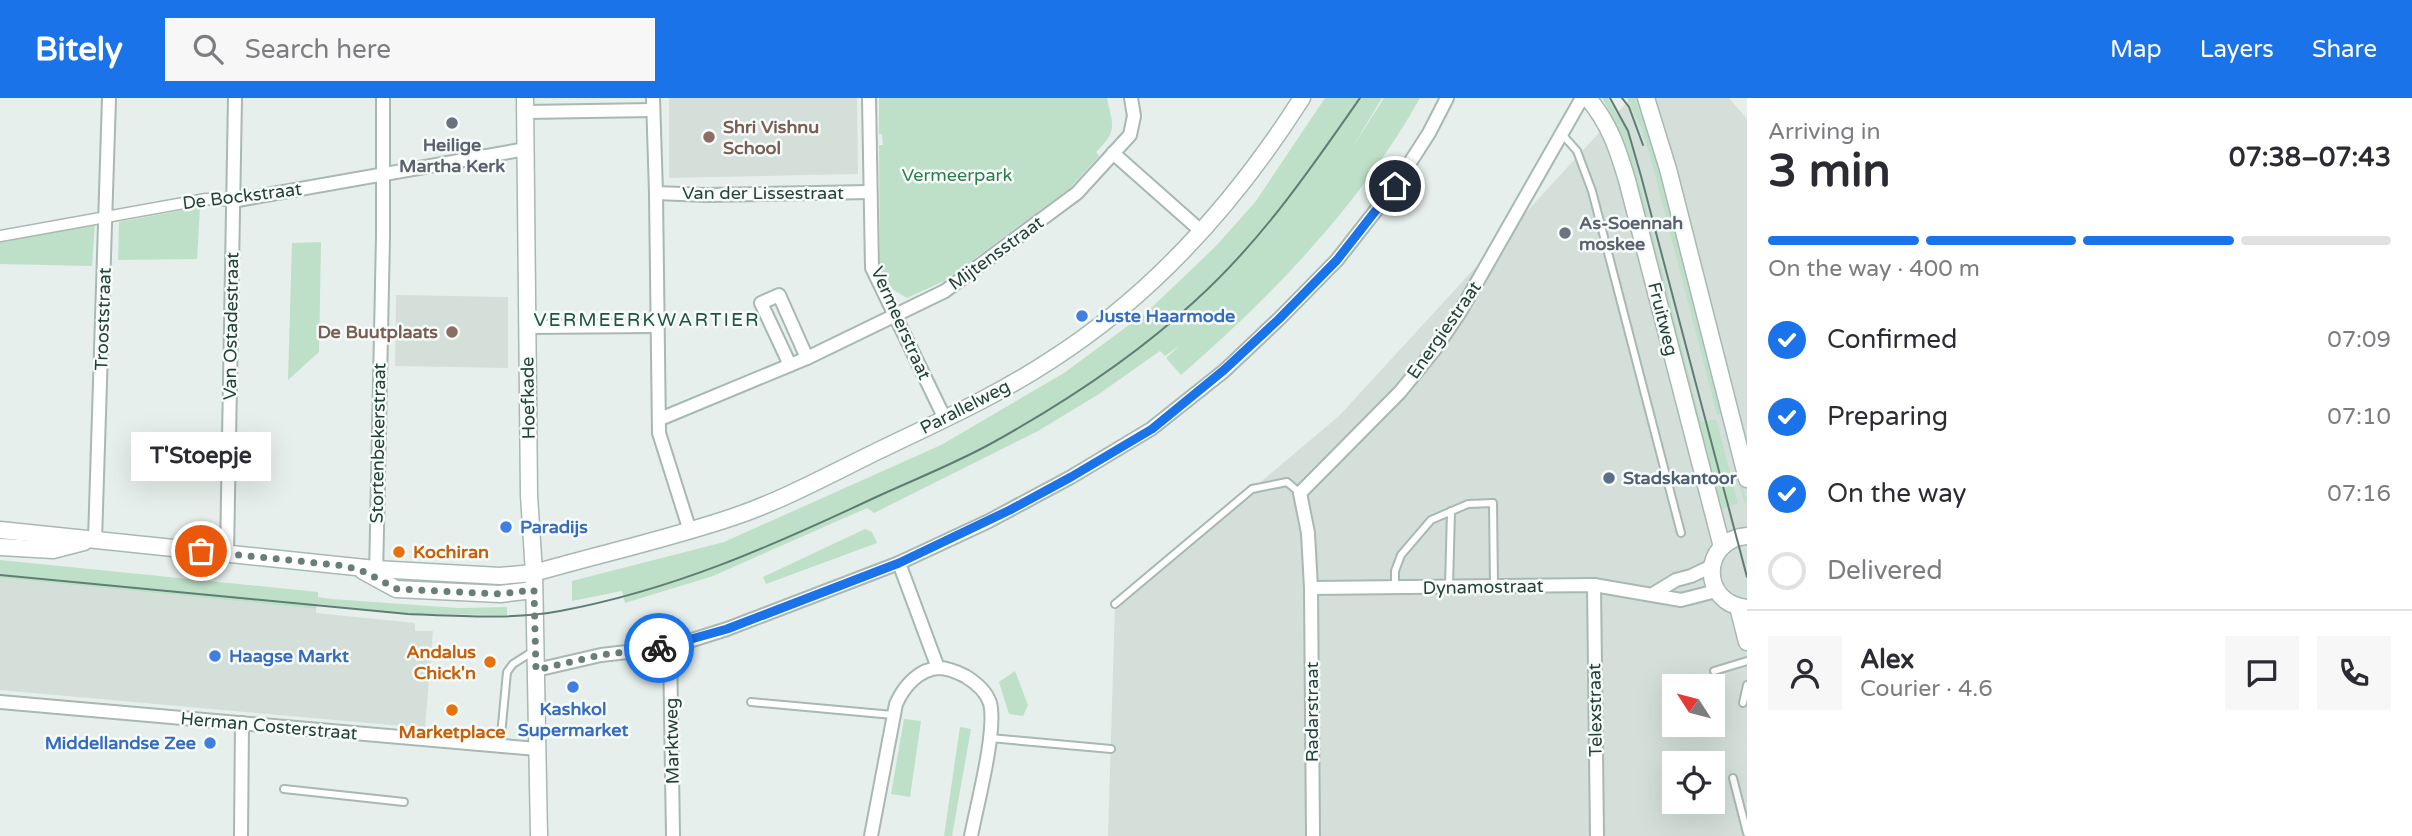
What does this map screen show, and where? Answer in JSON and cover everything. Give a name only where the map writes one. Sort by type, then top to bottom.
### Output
[{"type":"street","name":"Trooststraat","points":[[95,540],[109,98]]},
{"type":"street","name":"Van Ostadestraat","points":[[227,554],[235,98]]},
{"type":"street","name":"Stortenbekerstraat","points":[[376,573],[383,98]]},
{"type":"street","name":"Vermeerstraat","points":[[870,98],[872,268],[945,419]]},
{"type":"street","name":"Mijtensstraat","points":[[660,419],[807,358],[945,291],[1077,193],[1130,135],[1134,126],[1131,98]]},
{"type":"street","name":"Parallelweg","points":[[376,573],[499,576],[534,573],[690,531],[748,511],[945,419],[1052,360],[1094,330],[1171,264],[1231,198],[1275,141],[1302,98]]},
{"type":"street","points":[[536,670],[601,655],[670,647],[727,629],[899,563],[989,521],[1152,429],[1224,370],[1337,260],[1395,186],[1429,133],[1447,98]]},
{"type":"street","name":"Energiestraat","points":[[1300,493],[1400,392],[1435,349],[1460,312],[1583,98]]},
{"type":"street","name":"Fruitweg","points":[[1588,98],[1607,122],[1627,180],[1722,547]]},
{"type":"street","points":[[1646,98],[1668,169],[1747,479]]},
{"type":"street","points":[[525,105],[653,104],[659,433],[690,531]]},
{"type":"street","name":"Hoefkade","points":[[525,105],[529,495],[534,573],[537,749]]},
{"type":"street","name":"De Bockstraat","points":[[0,236],[206,199],[232,201],[526,149]]},
{"type":"street","points":[[1113,153],[1201,231]]},
{"type":"street","name":"Van der Lissestraat","points":[[656,193],[719,195],[870,192]]},
{"type":"street","points":[[790,365],[761,303],[779,295],[807,358]]},
{"type":"street","points":[[528,327],[656,326]]},
{"type":"street","points":[[1300,493],[1308,533],[1311,588]]},
{"type":"street","points":[[0,530],[346,566],[376,573],[397,589],[500,594],[534,590]]},
{"type":"street","points":[[1747,536],[1731,539],[1722,547],[1712,566],[1716,591],[1726,601],[1743,608],[1747,642]]},
{"type":"street","points":[[0,547],[53,550],[95,540]]},
{"type":"street","points":[[899,563],[938,668]]},
{"type":"street","points":[[1653,594],[1676,580],[1712,566]]},
{"type":"street","name":"Dynamostraat","points":[[1311,588],[1594,585],[1681,600],[1716,591]]},
{"type":"street","name":"Telexstraat","points":[[1594,585],[1597,836]]},
{"type":"street","name":"Radarstraat","points":[[1311,588],[1313,836]]},
{"type":"street","name":"Marktweg","points":[[670,647],[673,836]]},
{"type":"street","points":[[872,836],[893,715],[901,692],[922,673],[938,668],[948,669],[972,681],[993,701],[990,738],[971,836]]},
{"type":"street","name":"Herman Costerstraat","points":[[0,702],[537,749]]},
{"type":"street","points":[[241,836],[243,723]]},
{"type":"street","points":[[537,749],[538,836]]},
{"type":"lane","name":"Fruitweg","points":[[1561,133],[1577,151],[1592,191],[1681,533]]},
{"type":"lane","points":[[1115,604],[1252,489],[1287,482],[1300,493]]},
{"type":"lane","points":[[1395,588],[1395,571],[1401,555],[1431,520],[1468,504],[1493,503],[1494,586]]},
{"type":"lane","points":[[1449,587],[1451,511]]},
{"type":"lane","points":[[500,746],[507,672],[513,664],[536,650]]},
{"type":"lane","points":[[1714,671],[1747,661]]},
{"type":"lane","points":[[1743,703],[1747,685]]},
{"type":"lane","points":[[751,702],[893,715]]},
{"type":"lane","points":[[990,738],[1111,749]]},
{"type":"lane","points":[[1733,778],[1747,833]]},
{"type":"lane","points":[[284,789],[404,802]]},
{"type":"shaded area","points":[[669,98],[857,98],[858,174],[669,178]]},
{"type":"shaded area","points":[[1631,98],[1729,98],[1747,119],[1747,836],[1108,836],[1115,604],[1339,416]]},
{"type":"shaded area","name":"De Buutplaats","points":[[396,295],[508,297],[508,368],[395,366]]},
{"type":"shaded area","name":"Haagse Markt","points":[[0,578],[316,609],[316,613],[415,623],[415,631],[433,631],[425,728],[0,690]]},
{"type":"green space","name":"Vermeerpark","points":[[879,98],[1107,98],[1112,128],[1108,138],[1096,152],[1099,156],[1069,189],[944,281],[907,298],[892,289],[880,265],[879,145],[883,145],[882,134],[879,134]]},
{"type":"green space","points":[[1325,98],[1382,98],[1352,148],[1384,98],[1420,98],[1370,175],[1312,247],[1249,313],[1181,375],[1166,358],[1180,345],[1165,356],[1160,351],[1099,394],[1038,431],[874,513],[867,508],[713,576],[625,603],[622,591],[572,601],[572,581],[724,542],[941,445],[1064,373],[1148,311],[1216,246],[1256,201]]},
{"type":"green space","points":[[1602,98],[1608,98],[1627,131],[1701,422],[1716,419],[1738,503],[1717,511],[1622,135]]},
{"type":"green space","points":[[1627,98],[1634,98],[1647,128],[1694,294],[1747,502],[1744,503],[1722,414],[1717,414],[1649,152]]},
{"type":"green space","points":[[200,207],[197,259],[118,260],[119,222]]},
{"type":"green space","points":[[95,224],[92,266],[0,264],[0,242]]},
{"type":"green space","points":[[321,242],[319,352],[288,380],[292,243]]},
{"type":"green space","points":[[865,529],[872,532],[877,543],[766,584],[763,577]]},
{"type":"green space","points":[[0,560],[318,592],[318,597],[332,599],[458,608],[507,607],[507,615],[408,614],[317,604],[316,609],[0,578]]},
{"type":"green space","points":[[1015,671],[1028,705],[1023,716],[1009,714],[999,682]]},
{"type":"green space","points":[[904,719],[921,721],[910,797],[891,794]]},
{"type":"green space","points":[[960,727],[971,729],[952,836],[944,836]]},
{"type":"tram line","points":[[0,575],[408,614],[484,617],[560,611],[682,579],[798,533],[963,458],[1019,428],[1098,377],[1173,321],[1242,254],[1303,178],[1360,98]]},
{"type":"tram line","points":[[1610,98],[1628,131],[1641,176],[1747,577]]},
{"type":"tram line","points":[[1622,98],[1629,107],[1643,145]]},
{"type":"way so far","points":[[201,551],[346,566],[365,572],[397,589],[500,594],[534,590],[536,670],[601,655],[659,648]]},
{"type":"place","name":"Heilige Martha Kerk","points":[[452,123]]},
{"type":"place","name":"Shri Vishnu School","points":[[709,137]]},
{"type":"place","name":"As-Soennah moskee","points":[[1565,233]]},
{"type":"place","name":"Juste Haarmode","points":[[1082,316]]},
{"type":"place","name":"De Buutplaats","points":[[452,332]]},
{"type":"place","name":"Stadskantoor","points":[[1609,478]]},
{"type":"place","name":"Paradijs","points":[[506,527]]},
{"type":"place","name":"T'Stoepje","points":[[201,551]]},
{"type":"place","name":"Kochiran","points":[[399,552]]},
{"type":"place","name":"Haagse Markt","points":[[215,656]]},
{"type":"place","name":"Andalus Chick'n","points":[[490,662]]},
{"type":"place","name":"Kashkol Supermarket","points":[[573,687]]},
{"type":"place","name":"Marketplace","points":[[452,710]]},
{"type":"place","name":"Middellandse Zee","points":[[210,743]]},
{"type":"district","name":"VERMEERKWARTIER","points":[[647,320]]},
{"type":"route","points":[[659,648],[727,629],[899,563],[1010,510],[1152,429],[1224,370],[1279,319],[1337,260],[1395,186]]}]
